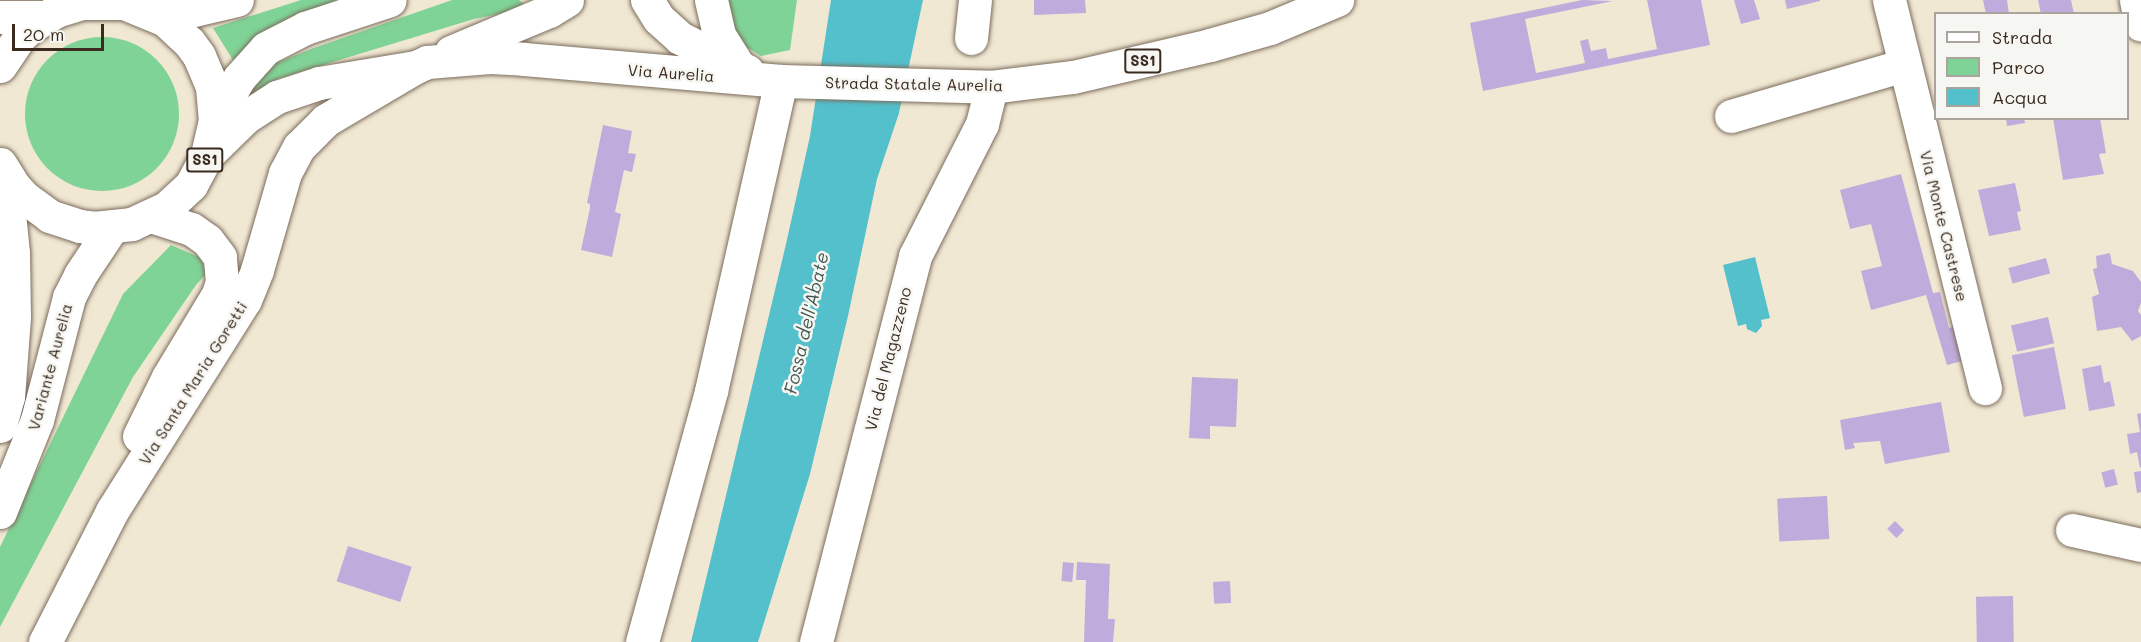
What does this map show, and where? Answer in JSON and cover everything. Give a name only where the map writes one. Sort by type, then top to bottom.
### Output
[{"type":"main road","points":[[150,12],[194,10],[237,0]]},
{"type":"main road","name":"SS1","points":[[2,169],[25,198],[50,216],[80,226],[112,227],[132,224],[151,216],[166,208],[191,185],[207,155],[215,120],[239,78],[266,48],[305,28],[390,0]]},
{"type":"main road","name":"Via Aurelia","points":[[422,65],[549,11],[567,0]]},
{"type":"main road","name":"Via Aurelia","points":[[647,0],[659,19],[680,38],[770,78]]},
{"type":"main road","points":[[642,642],[711,391],[770,78],[719,34],[711,0]]},
{"type":"main road","points":[[971,38],[975,0]]},
{"type":"main road","name":"Strada Statale Aurelia","points":[[770,78],[941,88],[991,87],[1073,77],[1270,28],[1337,0]]},
{"type":"main road","name":"Via Monte Castrese","points":[[1889,0],[1985,388]]},
{"type":"main road","points":[[2136,0],[2141,26]]},
{"type":"main road","name":"SS1","points":[[0,66],[20,36],[44,17],[69,6],[96,1],[124,3],[150,12],[178,30],[199,56],[212,87],[215,120]]},
{"type":"main road","points":[[0,17],[44,17]]},
{"type":"main road","name":"Via Aurelia","points":[[207,155],[246,117],[277,97],[319,82],[422,65],[490,57],[770,78]]},
{"type":"main road","name":"Via Santa Maria Goretti","points":[[45,642],[112,511],[245,300],[257,270],[285,173],[299,147],[326,120],[422,65]]},
{"type":"main road","points":[[1731,116],[1904,65]]},
{"type":"main road","name":"Via del Magazzeno","points":[[816,642],[915,256],[978,133],[991,87]]},
{"type":"main road","name":"Variante Aurelia","points":[[0,426],[8,397],[14,335],[14,253],[2,169]]},
{"type":"main road","name":"Via Santa Maria Goretti","points":[[112,511],[124,474],[154,403],[218,294],[222,282],[220,257],[207,240],[190,230],[151,216]]},
{"type":"main road","name":"Variante Aurelia","points":[[0,513],[37,420],[69,297],[80,275],[112,227]]},
{"type":"main road","points":[[2072,530],[2141,545]]},
{"type":"green space","points":[[301,0],[337,0],[280,24],[233,60],[213,28]]},
{"type":"green space","points":[[452,0],[519,0],[523,3],[518,10],[474,19],[277,79],[253,95],[253,83],[262,69],[311,49]]},
{"type":"green space","points":[[729,0],[797,0],[790,50],[761,56],[743,45],[729,16]]},
{"type":"green space","points":[[102,37],[131,43],[145,50],[156,60],[166,71],[173,85],[179,114],[173,143],[166,157],[156,168],[145,178],[131,185],[102,191],[73,185],[59,178],[48,168],[38,157],[31,143],[25,114],[31,85],[38,71],[48,60],[59,50],[73,43]]},
{"type":"green space","points":[[171,245],[201,258],[206,274],[133,377],[0,627],[0,547],[123,294]]},
{"type":"water","name":"Fossa dell'Abate","points":[[831,0],[923,0],[899,113],[877,179],[848,316],[810,474],[758,642],[691,642],[810,136]]},
{"type":"water","points":[[1755,257],[1770,318],[1761,320],[1762,326],[1756,333],[1747,329],[1746,324],[1738,326],[1723,265]]},
{"type":"building","points":[[1034,0],[1085,0],[1086,13],[1034,15]]},
{"type":"building","points":[[1582,0],[1613,1],[1525,19],[1536,73],[1585,63],[1580,41],[1588,39],[1591,51],[1606,48],[1608,59],[1657,49],[1647,0],[1701,0],[1710,45],[1483,91],[1470,23]]},
{"type":"building","points":[[1734,0],[1754,0],[1760,19],[1741,24]]},
{"type":"building","points":[[1785,0],[1820,0],[1820,1],[1787,9]]},
{"type":"building","points":[[1983,0],[2007,0],[2009,12],[1986,12]]},
{"type":"building","points":[[2038,0],[2071,0],[2074,12],[2041,12]]},
{"type":"building","points":[[2006,120],[2024,120],[2025,123],[2007,126]]},
{"type":"building","points":[[2053,120],[2100,120],[2106,153],[2099,154],[2104,174],[2063,180]]},
{"type":"building","points":[[603,125],[632,131],[628,153],[636,154],[632,172],[624,170],[615,212],[621,214],[612,257],[581,250],[590,208],[590,204],[587,203]]},
{"type":"building","points":[[1901,174],[1933,293],[1940,292],[1949,328],[1953,327],[1962,361],[1947,365],[1926,295],[1871,310],[1861,271],[1882,266],[1871,224],[1850,229],[1840,190]]},
{"type":"building","points":[[2015,183],[2021,211],[2017,212],[2021,230],[1989,236],[1978,190]]},
{"type":"building","points":[[2110,253],[2112,264],[2133,271],[2141,282],[2141,303],[2138,311],[2141,315],[2141,336],[2132,341],[2121,327],[2097,331],[2092,297],[2099,294],[2093,269],[2097,268],[2096,256]]},
{"type":"building","points":[[2046,258],[2050,273],[2012,284],[2008,268]]},
{"type":"building","points":[[2048,317],[2054,343],[2017,352],[2011,326]]},
{"type":"building","points":[[2054,347],[2066,409],[2024,417],[2012,355]]},
{"type":"building","points":[[2101,365],[2104,383],[2110,381],[2115,406],[2089,411],[2082,369]]},
{"type":"building","points":[[1192,377],[1238,379],[1236,427],[1210,426],[1210,439],[1189,438]]},
{"type":"building","points":[[1941,402],[1950,452],[1885,464],[1880,441],[1853,443],[1855,448],[1845,450],[1840,420]]},
{"type":"building","points":[[2141,413],[2140,468],[2137,452],[2130,454],[2127,434],[2140,432],[2137,414]]},
{"type":"building","points":[[2114,469],[2118,485],[2105,488],[2101,472]]},
{"type":"building","points":[[2141,471],[2141,492],[2137,493],[2134,472]]},
{"type":"building","points":[[1827,496],[1829,539],[1779,542],[1777,499]]},
{"type":"building","points":[[1895,521],[1904,530],[1896,538],[1887,529]]},
{"type":"building","points":[[348,546],[412,567],[400,602],[337,581]]},
{"type":"building","points":[[1063,562],[1074,563],[1072,582],[1061,581]]},
{"type":"building","points":[[1077,562],[1110,564],[1108,619],[1115,619],[1113,642],[1084,642],[1086,580],[1076,580]]},
{"type":"building","points":[[1230,581],[1231,603],[1214,604],[1213,582]]},
{"type":"building","points":[[2013,596],[2014,642],[1977,642],[1976,597]]}]
